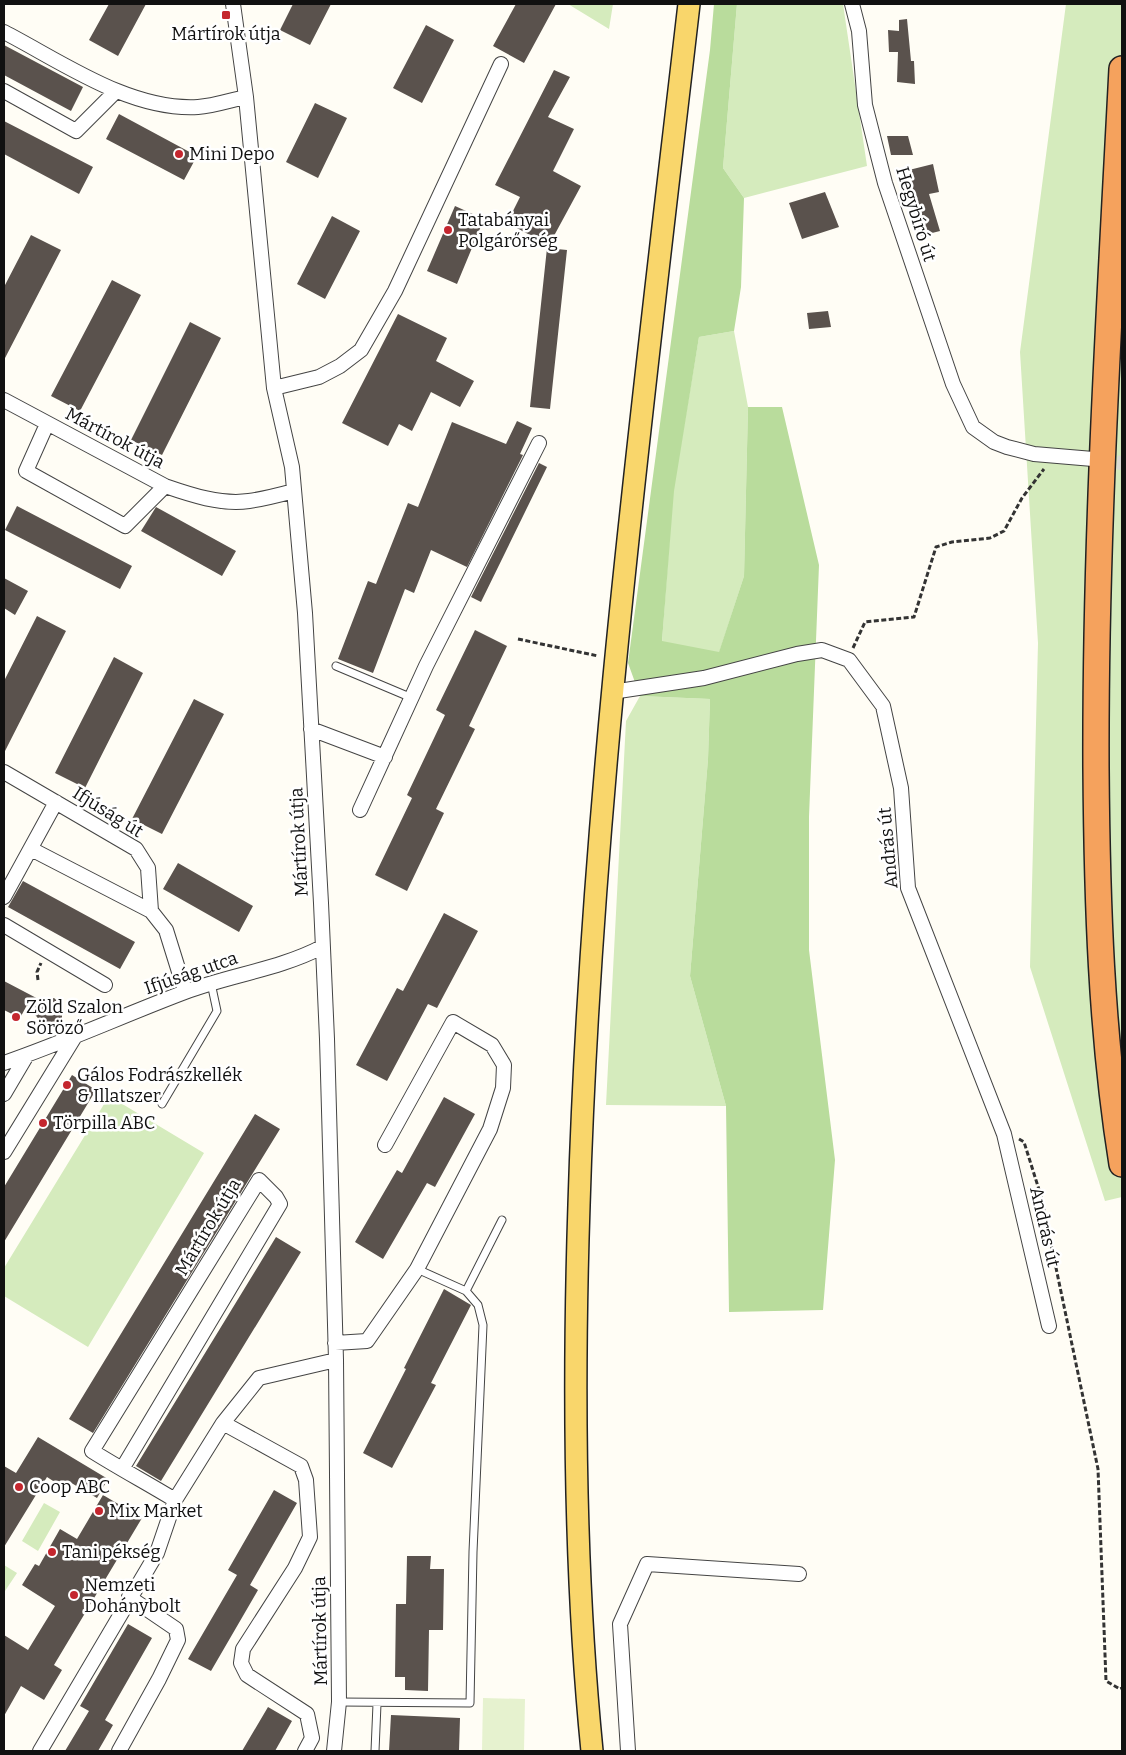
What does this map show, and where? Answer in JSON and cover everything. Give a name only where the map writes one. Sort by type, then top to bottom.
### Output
[{"type":"highway","points":[[1122,69],[1104,430],[1096,683],[1097,901],[1106,1026],[1122,1164]]},
{"type":"main road","points":[[592,1751],[587,1706],[578,1514],[575,1347],[586,1033],[612,692],[689,4]]},
{"type":"street","name":"Hegybíró út","points":[[852,4],[859,31],[866,105],[885,183],[953,384],[973,427],[994,442],[1007,447],[1051,456]]},
{"type":"street","name":"Mártírok útja","points":[[235,6],[246,97],[274,388],[292,467],[311,729],[322,947],[336,1360],[339,1702],[334,1751]]},
{"type":"street","points":[[4,32],[116,91],[142,100],[171,106],[199,107],[246,97]]},
{"type":"street","points":[[274,388],[319,377],[340,366],[361,350],[395,291],[501,64]]},
{"type":"street","points":[[4,91],[76,131],[116,91]]},
{"type":"street","name":"Mártírok útja","points":[[4,400],[165,486],[190,494],[220,500],[247,502],[294,491]]},
{"type":"street","name":"Mártírok útja","points":[[47,424],[26,472],[125,526],[165,486]]},
{"type":"street","points":[[360,810],[412,698],[539,443]]},
{"type":"street","points":[[1051,456],[1093,459]]},
{"type":"street","points":[[612,692],[704,678],[805,652],[822,650],[849,660]]},
{"type":"street","name":"András út","points":[[849,660],[883,706],[901,788],[908,888],[1004,1134],[1049,1326]]},
{"type":"street","points":[[311,729],[385,757]]},
{"type":"street","name":"Ifjúság út","points":[[4,772],[136,849],[148,868],[151,911]]},
{"type":"street","name":"Ifjúság út","points":[[4,897],[56,802]]},
{"type":"street","points":[[30,849],[151,911],[166,930],[185,992]]},
{"type":"street","points":[[4,925],[105,985]]},
{"type":"street","name":"Ifjúság utca","points":[[4,1063],[74,1038],[185,992],[283,962],[322,947]]},
{"type":"street","points":[[335,1344],[367,1341],[417,1269],[490,1129],[502,1088],[504,1065],[492,1045],[453,1022],[385,1146]]},
{"type":"street","points":[[4,1152],[74,1038]]},
{"type":"street","points":[[4,1094],[27,1055]]},
{"type":"street","name":"Mártírok útja","points":[[122,1469],[280,1204],[276,1197],[259,1180],[92,1451],[122,1469],[175,1500]]},
{"type":"street","points":[[40,1751],[157,1553],[175,1500],[223,1423],[259,1378],[336,1360]]},
{"type":"street","name":"Mártírok útja","points":[[223,1423],[300,1466],[306,1480],[310,1537],[295,1568],[243,1649],[241,1662],[247,1675],[307,1714],[312,1738],[306,1751]]},
{"type":"street","points":[[628,1751],[620,1624],[648,1564],[798,1574]]},
{"type":"street","points":[[119,1751],[159,1679],[178,1640],[176,1629],[130,1597]]},
{"type":"lane","points":[[336,666],[412,698]]},
{"type":"lane","points":[[162,1104],[217,1011],[211,983]]},
{"type":"lane","points":[[466,1291],[502,1220]]},
{"type":"lane","points":[[339,1702],[377,1704],[470,1703],[473,1552],[483,1325],[478,1305],[466,1291],[417,1269]]},
{"type":"lane","points":[[375,1751],[377,1704]]},
{"type":"path","points":[[849,660],[865,622],[914,617],[936,546],[952,542],[990,538],[1004,531],[1022,498],[1051,456]]},
{"type":"path","points":[[518,639],[616,660]]},
{"type":"path","points":[[1004,1134],[1024,1142],[1041,1196],[1098,1469],[1106,1682],[1120,1689],[1122,1688]]},
{"type":"green space","points":[[568,4],[613,4],[609,29]]},
{"type":"green space","points":[[714,4],[737,4],[723,168],[744,198],[741,287],[734,331],[699,337],[674,491],[662,641],[719,652],[744,576],[748,407],[782,407],[819,565],[809,817],[809,950],[835,1160],[823,1310],[729,1312],[726,1106],[690,976],[708,759],[710,699],[640,696],[628,663],[710,50]]},
{"type":"green space","points":[[737,4],[843,4],[867,166],[744,198],[723,168]]},
{"type":"green space","points":[[1066,4],[1122,4],[1122,1197],[1105,1201],[1030,967],[1038,643],[1020,352]]},
{"type":"green space","points":[[734,331],[748,407],[744,576],[719,653],[662,642],[673,491],[699,337]]},
{"type":"green space","points":[[640,696],[710,699],[708,759],[690,976],[726,1106],[606,1105],[626,721]]},
{"type":"green space","points":[[109,1096],[204,1153],[88,1347],[4,1296],[4,1268]]},
{"type":"green space","points":[[44,1503],[60,1512],[38,1551],[22,1541]]},
{"type":"green space","points":[[4,1565],[17,1573],[5,1591],[4,1590]]},
{"type":"green space","points":[[483,1698],[525,1699],[524,1751],[482,1751]]},
{"type":"building","points":[[109,4],[146,4],[118,56],[89,40]]},
{"type":"building","points":[[293,4],[331,4],[310,45],[280,30]]},
{"type":"building","points":[[516,4],[556,4],[524,63],[493,46]]},
{"type":"building","points":[[907,19],[911,61],[914,61],[915,84],[897,82],[898,52],[889,52],[888,30],[899,31],[899,20]]},
{"type":"building","points":[[426,25],[454,40],[422,103],[393,88]]},
{"type":"building","points":[[4,45],[83,87],[71,111],[4,75]]},
{"type":"building","points":[[554,70],[570,77],[548,117],[574,129],[553,171],[581,186],[549,245],[507,223],[520,197],[495,185]]},
{"type":"building","points":[[315,103],[347,118],[318,178],[286,162]]},
{"type":"building","points":[[119,114],[197,156],[184,180],[106,139]]},
{"type":"building","points":[[4,121],[93,167],[79,194],[4,154]]},
{"type":"building","points":[[887,136],[908,136],[913,155],[891,155]]},
{"type":"building","points":[[933,164],[939,192],[929,194],[940,231],[916,237],[911,214],[917,212],[909,170]]},
{"type":"building","points":[[825,192],[839,227],[802,239],[789,203]]},
{"type":"building","points":[[455,206],[484,219],[457,284],[427,271]]},
{"type":"building","points":[[332,216],[360,231],[325,299],[297,284]]},
{"type":"building","points":[[31,235],[61,250],[4,360],[4,287]]},
{"type":"building","points":[[547,248],[567,250],[550,409],[530,407]]},
{"type":"building","points":[[112,280],[141,295],[80,411],[51,396]]},
{"type":"building","points":[[828,311],[831,327],[809,329],[807,313]]},
{"type":"building","points":[[398,314],[447,338],[436,361],[474,381],[460,407],[431,392],[412,431],[399,424],[388,446],[342,423]]},
{"type":"building","points":[[190,322],[221,338],[162,455],[131,440]]},
{"type":"building","points":[[517,421],[532,428],[520,454],[523,455],[467,567],[431,550],[414,593],[405,589],[373,673],[338,659],[368,581],[376,584],[408,503],[418,507],[452,422],[506,444]]},
{"type":"building","points":[[539,463],[547,467],[481,602],[471,597]]},
{"type":"building","points":[[17,506],[132,566],[120,589],[5,530]]},
{"type":"building","points":[[156,507],[236,551],[222,576],[141,531]]},
{"type":"building","points":[[4,578],[28,591],[15,615],[4,608]]},
{"type":"building","points":[[37,616],[66,631],[4,753],[4,681]]},
{"type":"building","points":[[475,630],[507,646],[469,726],[475,729],[436,809],[444,813],[407,891],[375,875],[412,798],[407,795],[445,715],[436,710]]},
{"type":"building","points":[[114,657],[143,673],[85,788],[55,773]]},
{"type":"building","points":[[194,699],[224,714],[162,834],[132,819]]},
{"type":"building","points":[[178,863],[253,906],[239,932],[163,889]]},
{"type":"building","points":[[23,881],[135,942],[120,969],[8,907]]},
{"type":"building","points":[[444,913],[478,931],[437,1008],[428,1004],[387,1081],[356,1065],[397,988],[403,991]]},
{"type":"building","points":[[4,981],[44,1002],[54,998],[62,1005],[62,1023],[47,1029],[27,1005],[20,1018],[4,1010]]},
{"type":"building","points":[[72,1075],[96,1090],[4,1242],[4,1187]]},
{"type":"building","points":[[444,1097],[475,1114],[435,1187],[427,1183],[383,1259],[355,1242],[397,1170],[402,1173]]},
{"type":"building","points":[[255,1114],[280,1129],[93,1433],[69,1419]]},
{"type":"building","points":[[276,1237],[301,1252],[161,1481],[136,1466]]},
{"type":"building","points":[[444,1289],[471,1305],[431,1383],[436,1385],[392,1468],[363,1453]]},
{"type":"building","points":[[38,1437],[108,1479],[97,1498],[68,1481],[64,1488],[47,1477],[4,1547],[4,1466],[16,1473]]},
{"type":"building","points":[[274,1490],[297,1503],[250,1585],[258,1590],[211,1671],[188,1659],[237,1575],[228,1570]]},
{"type":"building","points":[[103,1495],[142,1518],[54,1665],[62,1670],[44,1700],[21,1686],[4,1716],[4,1635],[28,1650],[55,1606],[22,1585],[35,1564],[39,1566],[60,1529],[77,1539]]},
{"type":"building","points":[[407,1556],[431,1556],[430,1569],[444,1569],[443,1630],[429,1630],[428,1691],[405,1690],[405,1677],[395,1677],[396,1604],[406,1604]]},
{"type":"building","points":[[128,1624],[152,1638],[105,1720],[113,1725],[98,1751],[65,1751],[89,1711],[80,1706]]},
{"type":"building","points":[[268,1707],[292,1721],[275,1751],[242,1751]]},
{"type":"building","points":[[391,1715],[460,1718],[459,1751],[389,1751]]},
{"type":"tunnel","points":[[1096,460],[1122,463]]},
{"type":"place","name":"Mártírok útja","points":[[226,15]]},
{"type":"place","name":"Mini Depo","points":[[179,154]]},
{"type":"place","name":"Tatabányai Polgárőrség","points":[[448,230]]},
{"type":"place","name":"Zöld Szalon Söröző","points":[[16,1017]]},
{"type":"place","name":"Gálos Fodrászkellék & Illatszer","points":[[67,1085]]},
{"type":"place","name":"Törpilla ABC","points":[[43,1123]]},
{"type":"place","name":"Coop ABC","points":[[19,1487]]},
{"type":"place","name":"Mix Market","points":[[99,1511]]},
{"type":"place","name":"Tani pékség","points":[[52,1552]]},
{"type":"place","name":"Nemzeti Dohánybolt","points":[[74,1595]]}]
